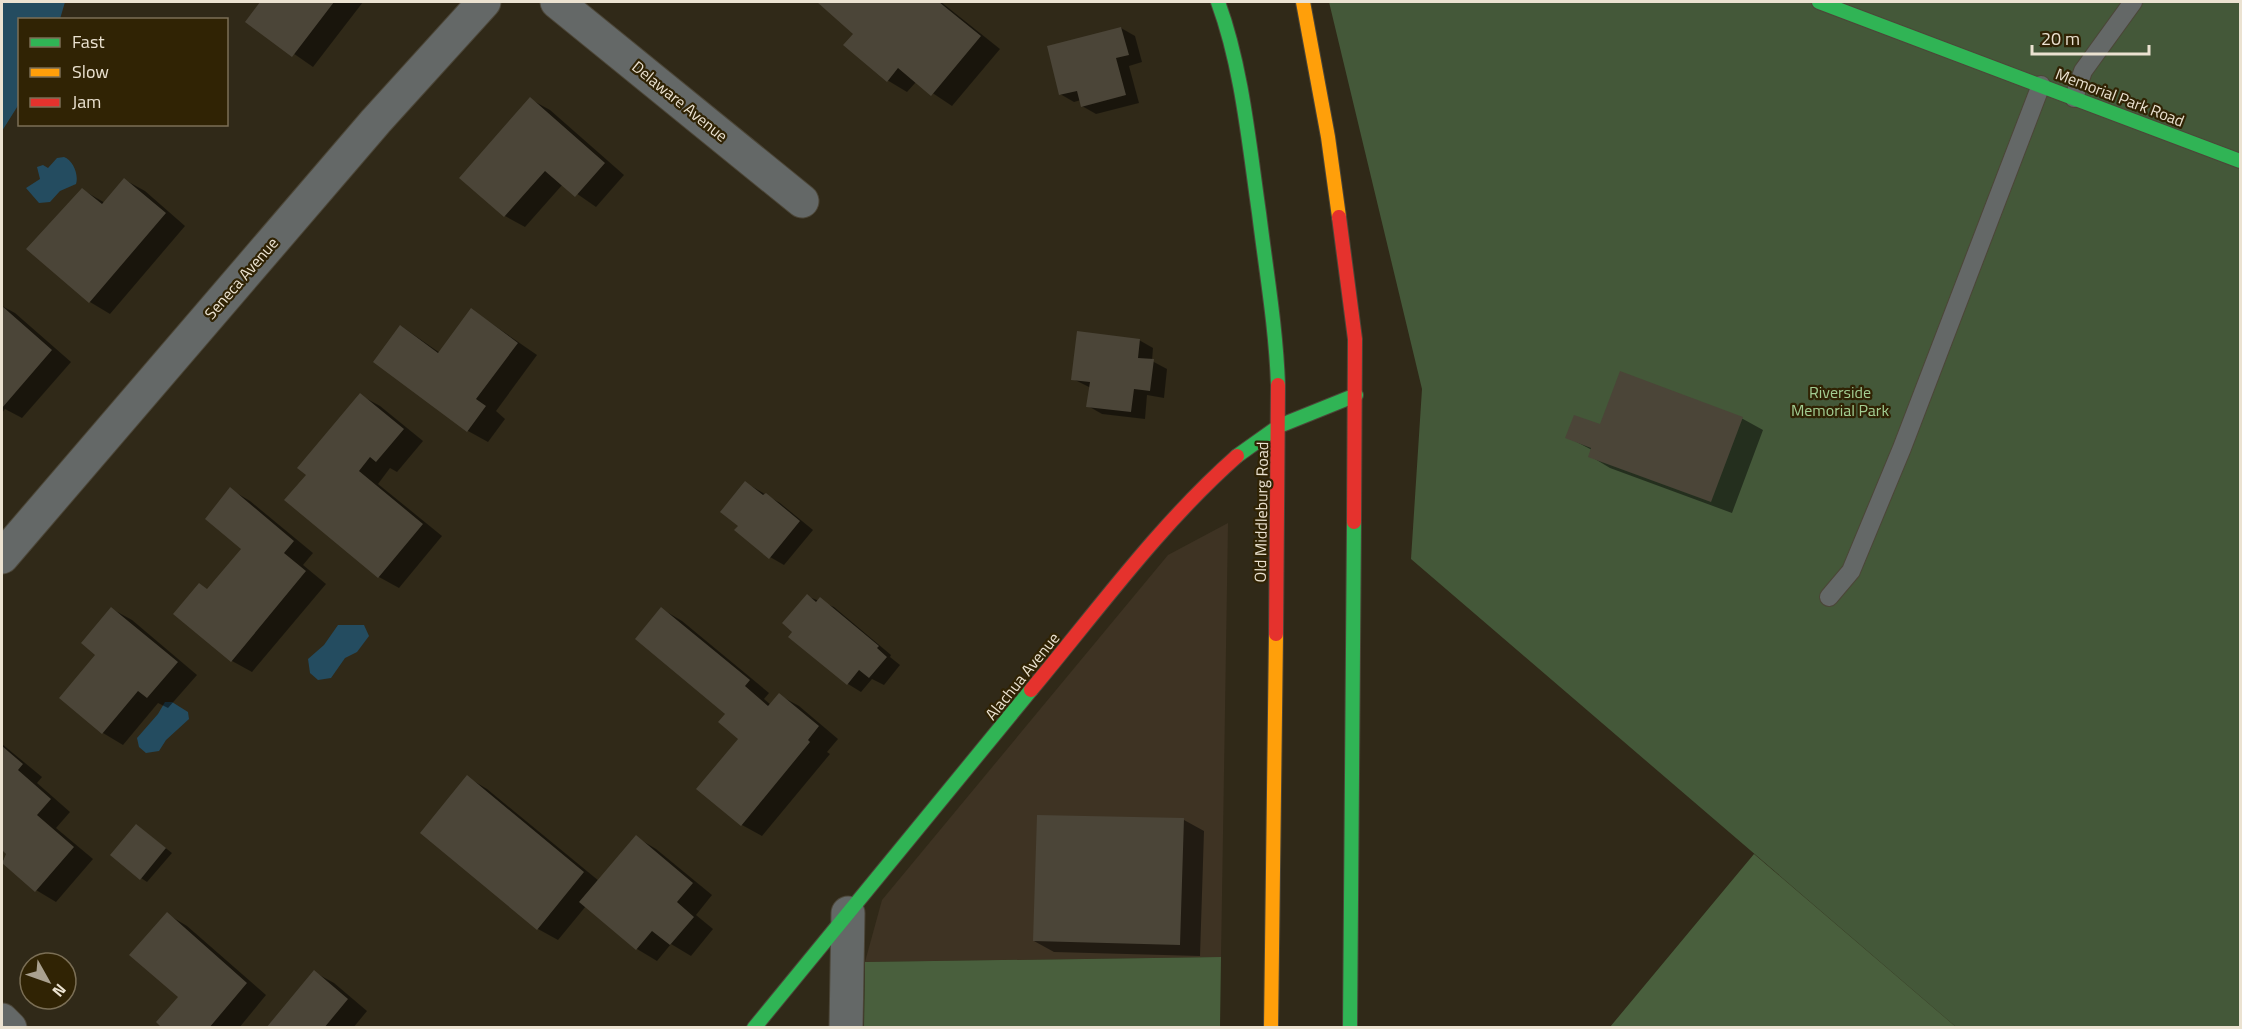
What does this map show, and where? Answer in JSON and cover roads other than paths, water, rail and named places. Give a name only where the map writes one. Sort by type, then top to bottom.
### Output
[{"type":"main road","name":"Old Middleburg Road","points":[[1218,2],[1228,29],[1251,157],[1277,350],[1279,427],[1271,1028]]},
{"type":"main road","points":[[1303,2],[1329,137],[1355,339],[1350,1028]]},
{"type":"main road","name":"Memorial Park Road","points":[[1819,2],[2241,161]]},
{"type":"main road","name":"Alachua Avenue","points":[[754,1028],[1145,552],[1199,492],[1238,457],[1279,427],[1356,395]]},
{"type":"street","name":"Seneca Avenue","points":[[2,557],[376,121],[484,2]]},
{"type":"street","name":"Delaware Avenue","points":[[557,2],[802,201]]},
{"type":"street","points":[[846,1028],[848,913]]},
{"type":"street","points":[[2,1020],[10,1028]]},
{"type":"lane","points":[[2074,98],[2083,71],[2133,2]]},
{"type":"lane","points":[[1829,597],[1851,571],[1902,448],[2041,85]]},
{"type":"water","points":[[2,2],[65,2],[60,18],[18,18],[18,106],[2,131]]},
{"type":"water","points":[[64,157],[74,168],[77,176],[76,184],[60,191],[50,202],[39,203],[26,188],[40,179],[37,167],[43,165],[48,168],[57,158]]},
{"type":"water","points":[[338,625],[364,625],[369,636],[357,652],[345,658],[331,678],[318,680],[310,673],[308,659],[324,645]]},
{"type":"water","points":[[165,702],[172,702],[188,712],[189,719],[166,740],[159,751],[146,753],[139,747],[137,738],[158,714]]},
{"type":"park label","name":"Riverside Memorial Park","points":[[1840,401]]}]
